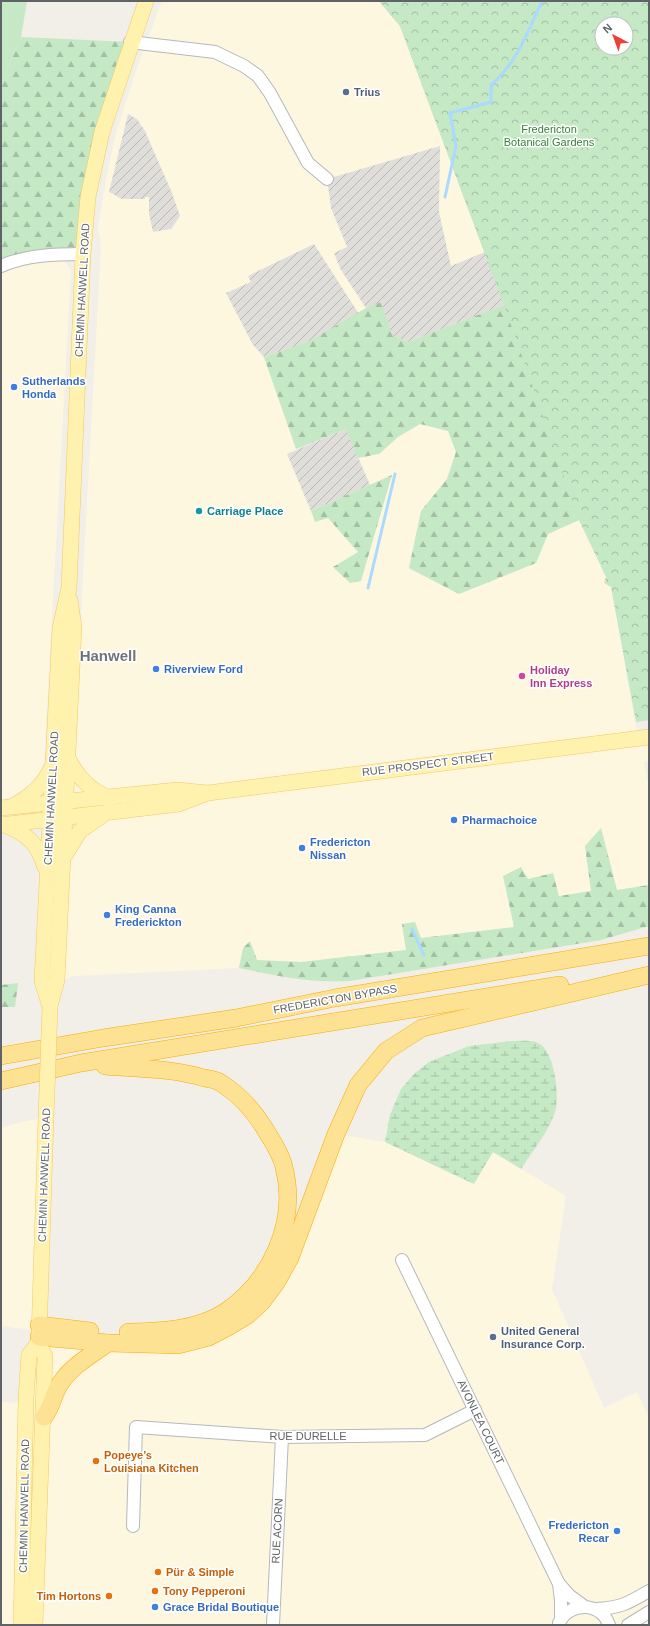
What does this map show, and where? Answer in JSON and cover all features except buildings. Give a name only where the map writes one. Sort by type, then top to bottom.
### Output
[{"type":"highway","name":"FREDERICTON BYPASS","points":[[22,1052],[236,1018],[335,998],[649,946]]},
{"type":"highway","name":"FREDERICTON BYPASS","points":[[1,1081],[81,1063],[468,999],[649,971]]},
{"type":"highway","points":[[39,1335],[108,1343],[178,1345],[209,1337],[248,1315],[262,1302],[276,1283],[290,1258],[336,1134],[358,1085],[386,1051],[422,1028],[649,975]]},
{"type":"highway","points":[[1,1052],[22,1052]]},
{"type":"highway","points":[[1,1056],[22,1052]]},
{"type":"highway","points":[[39,1335],[80,1330],[151,1332],[175,1330],[201,1322],[224,1312],[243,1297],[260,1279],[272,1261],[283,1228],[288,1189],[284,1166],[276,1146],[255,1114],[240,1097],[220,1083],[195,1075],[166,1069],[119,1067],[81,1063]]},
{"type":"highway","points":[[44,1417],[49,1411],[55,1391],[62,1380],[84,1360],[108,1343]]},
{"type":"main road","name":"CHEMIN HANWELL ROAD","points":[[50,1007],[42,981],[47,872],[68,757],[74,627],[69,588],[83,254],[88,197],[102,132],[130,42],[146,1]]},
{"type":"main road","name":"CHEMIN HANWELL ROAD","points":[[32,1624],[44,1417],[45,1356],[39,1335],[50,1007],[57,980],[63,859],[54,763],[60,628],[69,588]]},
{"type":"main road","name":"RUE PROSPECT STREET","points":[[2,825],[58,811],[108,806],[177,790],[208,793],[649,737]]},
{"type":"main road","points":[[63,859],[80,831],[108,806],[75,773],[68,757]]},
{"type":"main road","points":[[6,808],[26,799],[37,789],[47,777],[54,763]]},
{"type":"main road","name":"RUE PROSPECT STREET","points":[[6,808],[58,811]]},
{"type":"main road","points":[[2,825],[19,831],[30,838],[41,853],[47,872]]},
{"type":"main road","name":"CHEMIN HANWELL ROAD","points":[[32,1624],[27,1391],[29,1355],[39,1335]]},
{"type":"street","points":[[130,42],[215,52],[244,66],[258,76],[270,93],[308,163],[326,179]]},
{"type":"street","points":[[1,266],[10,262],[32,257],[59,254],[83,254]]},
{"type":"street","name":"AVONLEA COURT","points":[[402,1260],[559,1584],[570,1596],[603,1614],[609,1625]]},
{"type":"street","name":"RUE DURELLE","points":[[132,1526],[136,1427],[282,1437],[425,1434],[475,1410]]},
{"type":"street","name":"RUE ACORN","points":[[273,1625],[282,1437]]},
{"type":"street","name":"AVONLEA COURT","points":[[559,1584],[561,1600],[559,1622]]},
{"type":"street","points":[[559,1622],[568,1612],[576,1608],[615,1608],[631,1602],[649,1591]]},
{"type":"street","points":[[628,1625],[649,1612]]},
{"type":"shaded area","points":[[162,1],[379,1],[400,26],[504,305],[366,308],[359,314],[264,358],[296,449],[379,454],[398,437],[420,424],[448,431],[456,452],[447,479],[421,511],[409,569],[459,594],[536,563],[548,534],[579,520],[611,587],[638,738],[649,737],[649,761],[644,762],[649,788],[649,885],[617,890],[601,828],[585,846],[591,891],[559,896],[514,927],[420,938],[415,922],[402,924],[406,950],[301,962],[257,960],[250,942],[243,948],[239,968],[72,976],[61,981],[101,246],[98,227],[108,169],[116,134],[137,68]]},
{"type":"shaded area","points":[[128,114],[137,119],[145,131],[172,193],[180,216],[171,229],[153,232],[149,214],[149,197],[145,197],[145,199],[122,199],[109,192]]},
{"type":"shaded area","points":[[440,146],[439,212],[451,266],[485,252],[504,305],[408,342],[392,335],[381,303],[366,308],[341,270],[334,253],[347,247],[331,208],[327,179]]},
{"type":"shaded area","points":[[314,244],[359,314],[310,341],[264,357],[253,345],[226,293],[251,282],[248,276]]},
{"type":"shaded area","points":[[59,254],[71,270],[44,763],[40,773],[33,783],[12,797],[1,800],[1,266]]},
{"type":"shaded area","points":[[346,429],[370,485],[311,511],[287,454]]},
{"type":"shaded area","points":[[46,1118],[39,1331],[1,1326],[1,1128],[26,1121]]},
{"type":"shaded area","points":[[336,1134],[385,1142],[473,1184],[493,1152],[566,1196],[552,1289],[604,1408],[637,1392],[649,1418],[649,1625],[1,1625],[1,1402],[27,1403],[39,1334],[77,1345],[262,1302]]},
{"type":"green space","points":[[1,1],[27,1],[21,37],[1,85]]},
{"type":"green space","points":[[379,1],[649,1],[594,16],[594,56],[597,56],[600,522],[579,520],[548,534],[536,563],[459,594],[409,568],[421,511],[447,479],[456,452],[448,431],[420,424],[398,437],[379,454],[358,458],[346,429],[296,449],[264,357],[310,341],[366,308],[381,302],[392,335],[408,342],[504,305],[400,26]]},
{"type":"green space","name":"Fredericton Botanical Gardens","points":[[379,1],[649,1],[649,720],[636,722],[611,587],[604,583],[606,577],[579,520],[504,305],[400,26]]},
{"type":"green space","points":[[21,37],[130,42],[102,132],[83,254],[1,266],[1,85]]},
{"type":"green space","points":[[392,475],[361,581],[350,583],[333,567],[358,552],[328,518],[315,522],[311,511]]},
{"type":"green space","points":[[601,828],[617,890],[649,885],[649,926],[601,940],[350,981],[308,980],[239,968],[243,948],[250,941],[257,960],[301,962],[406,950],[402,924],[415,922],[421,938],[514,927],[503,876],[521,867],[528,879],[553,873],[559,896],[591,891],[585,846]]},
{"type":"green space","points":[[18,983],[15,1007],[1,1007],[1,985]]},
{"type":"green space","points":[[513,1041],[533,1041],[543,1047],[552,1062],[557,1091],[554,1115],[541,1139],[521,1169],[493,1152],[474,1184],[385,1142],[390,1115],[401,1089],[414,1074],[429,1062],[469,1046]]},
{"type":"waterway","points":[[445,197],[456,146],[450,113],[491,102],[491,85],[515,57],[527,35],[542,1]]},
{"type":"waterway","points":[[368,588],[395,474]]},
{"type":"waterway","points":[[412,929],[424,955]]},
{"type":"place","name":"Trius","points":[[346,92]]},
{"type":"place","name":"Sutherlands Honda","points":[[14,387]]},
{"type":"place","name":"Carriage Place","points":[[199,511]]},
{"type":"place","name":"Riverview Ford","points":[[156,669]]},
{"type":"place","name":"Holiday Inn Express","points":[[522,676]]},
{"type":"place","name":"Pharmachoice","points":[[454,820]]},
{"type":"place","name":"Fredericton Nissan","points":[[302,848]]},
{"type":"place","name":"King Canna Frederickton","points":[[107,915]]},
{"type":"place","name":"United General Insurance Corp.","points":[[493,1337]]},
{"type":"place","name":"Popeye’s Louisiana Kitchen","points":[[96,1461]]},
{"type":"place","name":"Fredericton Recar","points":[[617,1531]]},
{"type":"place","name":"Pür & Simple","points":[[158,1572]]},
{"type":"place","name":"Tony Pepperoni","points":[[155,1591]]},
{"type":"place","name":"Tim Hortons","points":[[109,1596]]},
{"type":"place","name":"Grace Bridal Boutique","points":[[155,1607]]},
{"type":"district","name":"Hanwell","points":[[108,656]]}]
